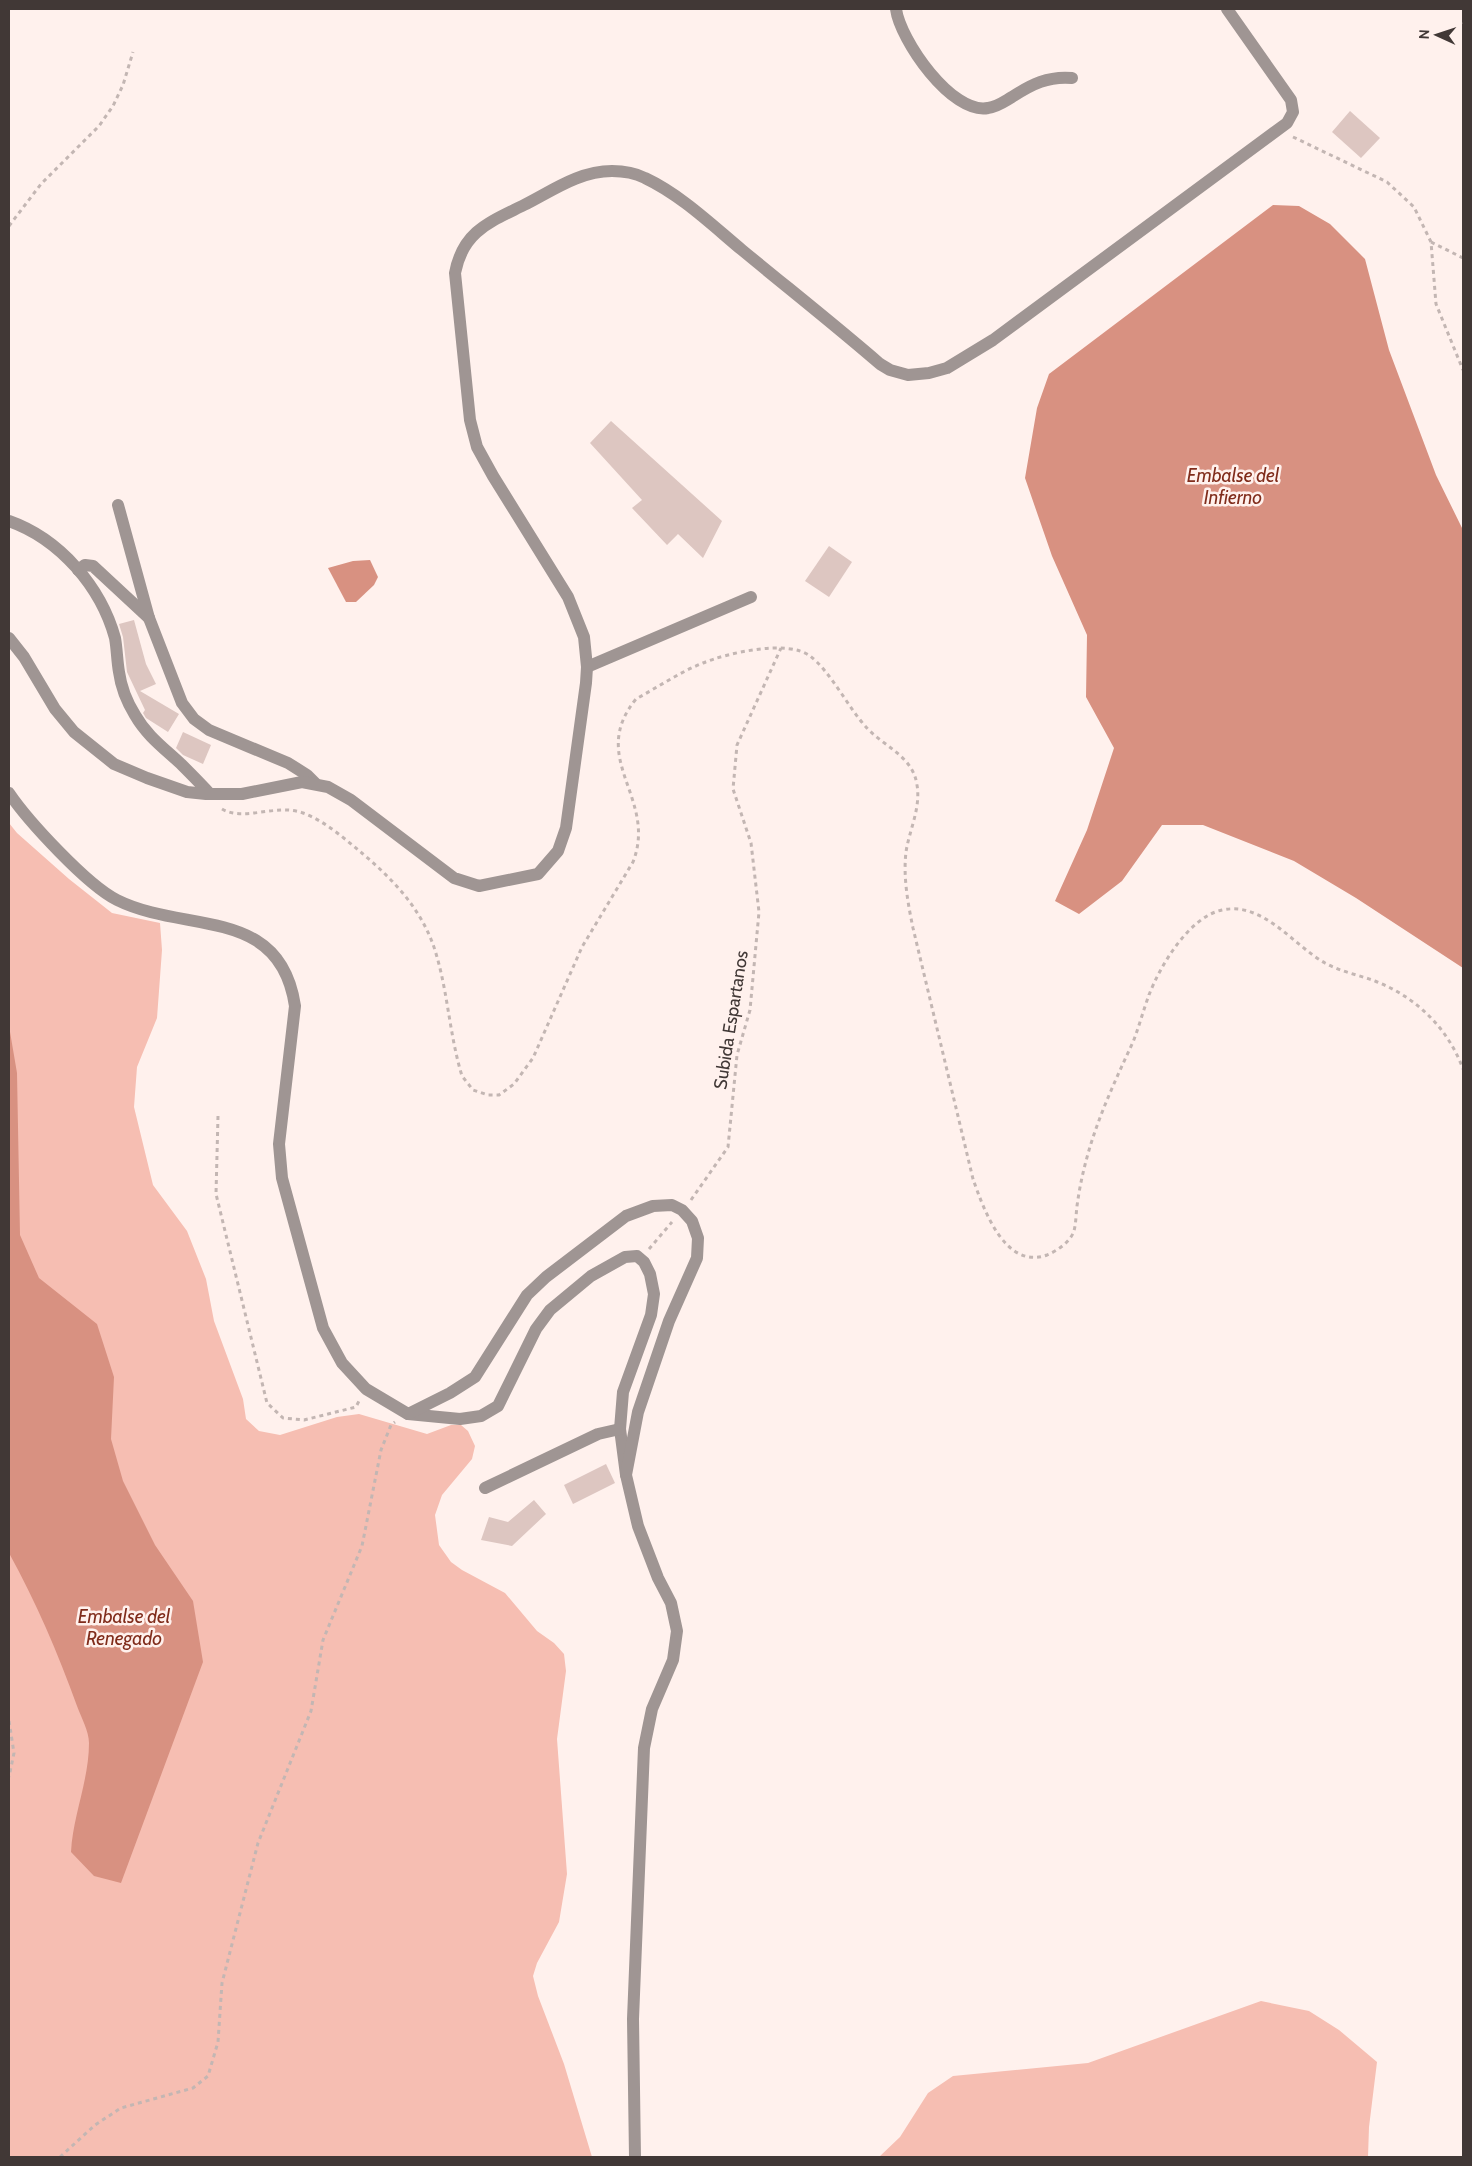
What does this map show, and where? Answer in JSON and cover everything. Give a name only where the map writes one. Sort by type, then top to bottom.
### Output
[{"type":"street","points":[[896,9],[897,20],[906,37],[928,69],[951,93],[973,108],[982,109],[998,106],[1041,80],[1072,78]]},
{"type":"street","points":[[9,638],[24,657],[64,721],[92,748],[131,772],[187,792],[208,794],[242,794],[290,783],[315,784],[345,796],[462,882],[487,885],[538,874],[558,851],[566,828],[587,667],[584,637],[575,610],[484,462],[470,420],[455,273],[462,249],[482,226],[582,175],[611,171],[645,177],[684,202],[880,364],[900,374],[929,373],[948,368],[993,340],[1278,130],[1291,117],[1293,112],[1291,100],[1227,9]]},
{"type":"street","points":[[118,505],[149,618],[177,695],[194,719],[209,730],[288,763],[315,784]]},
{"type":"street","points":[[9,521],[39,536],[54,547],[78,570],[99,599],[111,625],[122,686],[135,715],[154,741],[180,763],[208,794]]},
{"type":"street","points":[[78,570],[85,565],[93,566],[149,618]]},
{"type":"street","points":[[587,667],[751,597]]},
{"type":"street","points":[[9,793],[26,816],[103,892],[128,906],[143,911],[215,924],[245,934],[268,949],[283,968],[293,993],[295,1013],[279,1144],[282,1178],[323,1328],[342,1363],[366,1389],[408,1414],[460,1419],[481,1416],[498,1406],[536,1330],[550,1310],[600,1272],[625,1257],[641,1258],[653,1283],[654,1305],[623,1392],[620,1429],[626,1475],[638,1526],[658,1578],[671,1602],[677,1631],[673,1660],[652,1709],[644,1748],[633,2018],[635,2157]]},
{"type":"street","points":[[408,1414],[443,1397],[475,1377],[527,1295],[546,1277],[626,1216],[653,1206],[672,1205],[682,1210],[695,1229],[698,1238],[696,1258],[669,1322],[638,1412],[626,1475]]},
{"type":"street","points":[[485,1488],[598,1434],[620,1429]]},
{"type":"path","points":[[9,226],[41,184],[99,126],[113,106],[123,85],[133,52]]},
{"type":"path","points":[[1278,130],[1397,189],[1414,207],[1431,242],[1436,304],[1463,370]]},
{"type":"path","points":[[1431,242],[1463,258]]},
{"type":"path","points":[[208,794],[218,807],[232,813],[281,809],[313,817],[353,845],[401,889],[420,916],[437,957],[462,1076],[473,1090],[488,1095],[499,1095],[514,1084],[533,1058],[582,947],[633,862],[638,850],[640,837],[638,817],[617,748],[619,728],[629,707],[636,699],[702,663],[738,653],[781,648],[798,650],[812,656],[866,727],[903,757],[915,775],[918,793],[906,853],[906,877],[911,920],[973,1179],[988,1216],[1013,1252],[1028,1259],[1050,1254],[1064,1244],[1074,1231],[1079,1196],[1096,1128],[1108,1095],[1133,1041],[1155,982],[1173,951],[1185,936],[1199,922],[1213,913],[1232,908],[1255,913],[1324,962],[1352,975],[1375,981],[1410,998],[1435,1021],[1445,1034],[1463,1069]]},
{"type":"path","name":"Subida Espartanos","points":[[641,1258],[699,1191],[728,1147],[737,1055],[750,1010],[759,912],[751,843],[733,789],[737,745],[781,648]]},
{"type":"path","points":[[218,1116],[216,1194],[267,1403],[283,1418],[304,1420],[356,1407],[366,1389]]},
{"type":"path","points":[[60,2157],[95,2125],[121,2108],[193,2088],[208,2076],[218,2042],[222,1984],[258,1843],[311,1711],[323,1640],[362,1546],[381,1450],[392,1425],[408,1414]]},
{"type":"path","points":[[9,1721],[14,1753],[9,1777]]},
{"type":"shaded area","points":[[9,823],[17,833],[69,879],[112,913],[160,923],[162,950],[157,1018],[137,1067],[134,1107],[153,1185],[187,1231],[206,1279],[214,1321],[243,1399],[246,1419],[259,1431],[280,1435],[337,1417],[359,1414],[427,1434],[451,1425],[461,1425],[468,1431],[475,1446],[472,1459],[442,1495],[435,1515],[439,1545],[451,1562],[462,1570],[505,1593],[537,1631],[554,1643],[564,1654],[566,1671],[557,1739],[567,1874],[559,1922],[537,1963],[533,1976],[538,1996],[564,2064],[592,2157],[9,2157]]},
{"type":"shaded area","points":[[1261,2001],[1309,2011],[1339,2030],[1377,2062],[1369,2127],[1368,2157],[879,2157],[900,2137],[928,2093],[953,2076],[1088,2063]]},
{"type":"water","name":"Embalse del Infierno","points":[[1273,205],[1299,206],[1330,224],[1365,259],[1389,350],[1436,475],[1463,530],[1463,968],[1356,898],[1294,861],[1203,825],[1162,825],[1122,881],[1079,914],[1055,901],[1087,830],[1114,748],[1086,697],[1087,635],[1052,556],[1025,478],[1037,408],[1049,374]]},
{"type":"water","points":[[370,560],[378,577],[374,585],[356,602],[346,602],[328,568],[353,561]]},
{"type":"water","name":"Embalse del Renegado","points":[[9,1026],[17,1073],[20,1235],[39,1278],[97,1324],[114,1377],[111,1439],[123,1481],[155,1545],[193,1601],[203,1662],[121,1883],[94,1876],[71,1852],[88,1757],[88,1734],[46,1628],[9,1553]]},
{"type":"building","points":[[1350,111],[1380,138],[1361,158],[1332,132]]},
{"type":"building","points":[[611,421],[722,521],[703,558],[678,534],[667,545],[632,508],[642,500],[590,443]]},
{"type":"building","points":[[829,546],[852,562],[829,597],[805,581]]},
{"type":"building","points":[[134,620],[146,664],[156,684],[140,691],[179,714],[168,732],[146,718],[143,713],[145,710],[127,672],[123,637],[119,624]]},
{"type":"building","points":[[183,732],[211,745],[203,764],[183,755],[176,748]]},
{"type":"building","points":[[606,1464],[615,1483],[573,1504],[564,1485]]},
{"type":"building","points":[[534,1500],[546,1514],[512,1546],[481,1540],[489,1517],[508,1522]]}]
